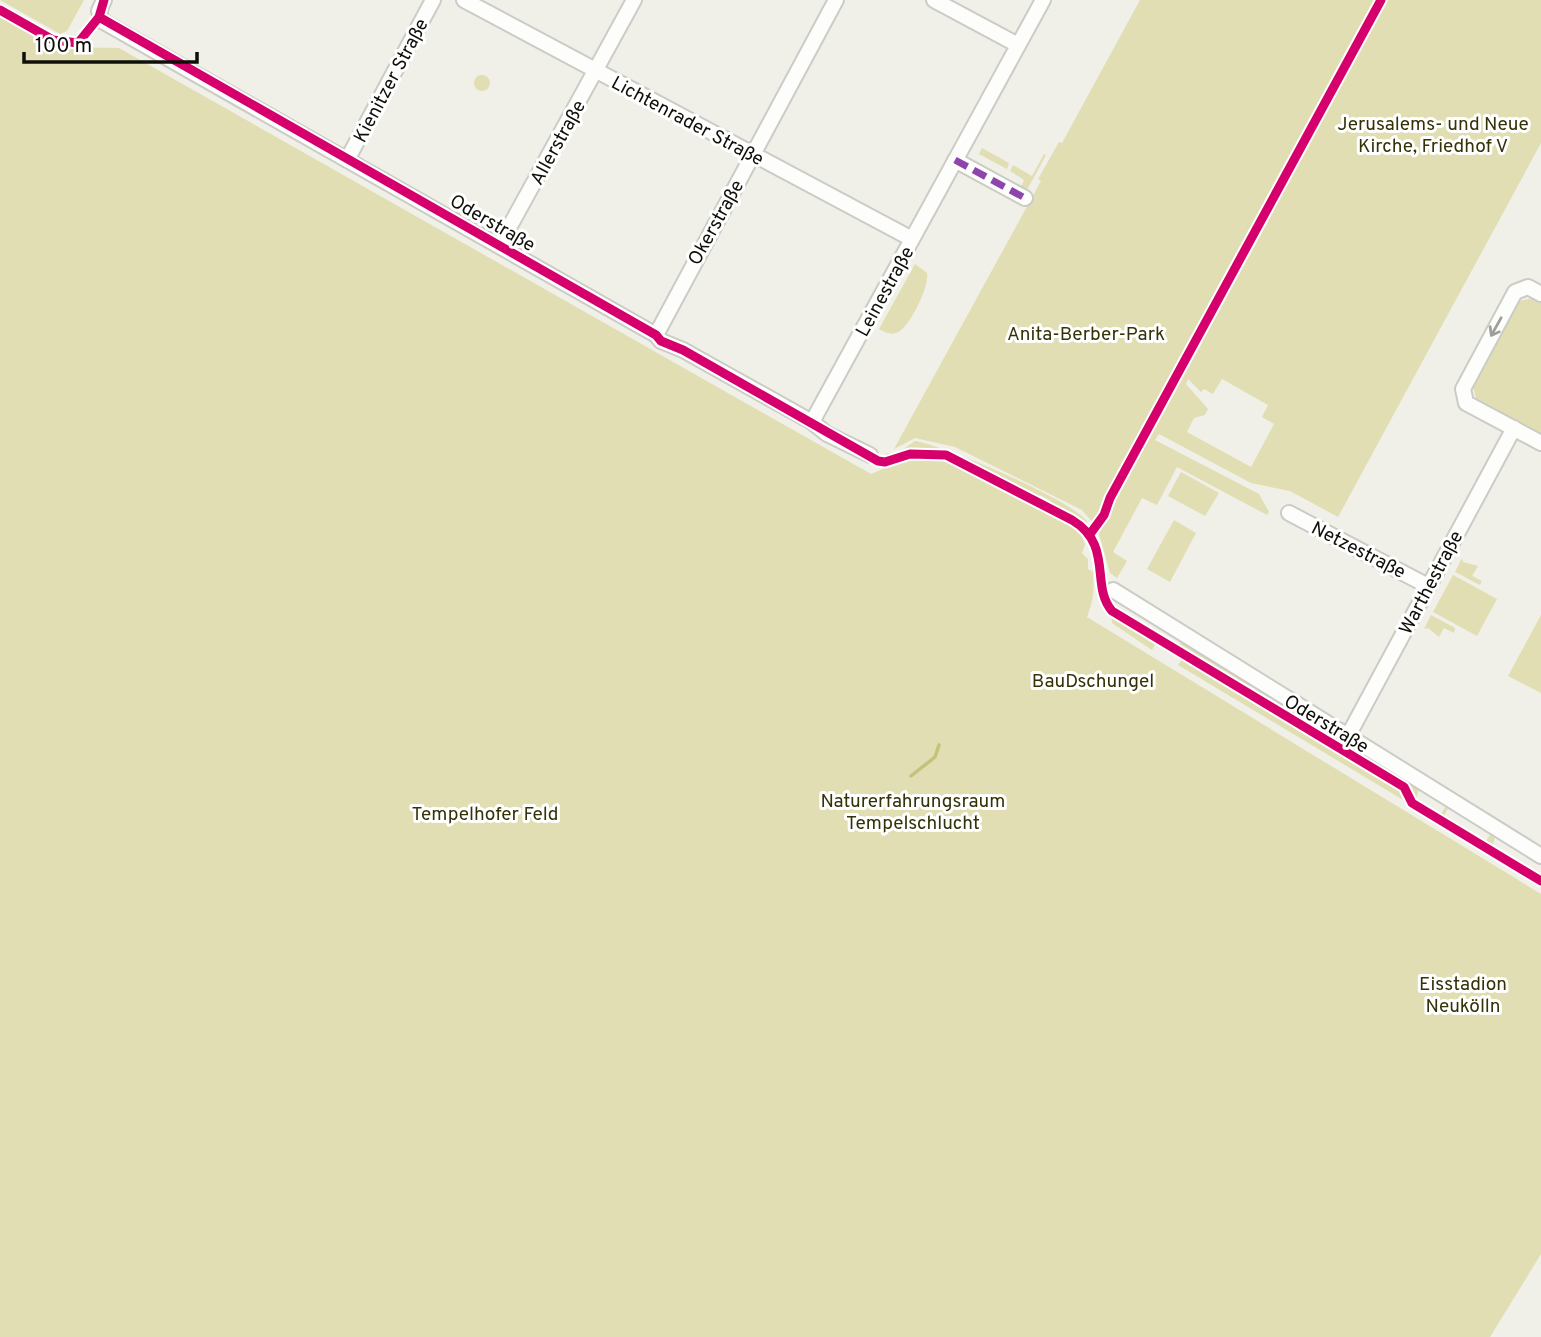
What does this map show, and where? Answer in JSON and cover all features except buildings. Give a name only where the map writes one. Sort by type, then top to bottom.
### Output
[{"type":"street","name":"Oderstraße","points":[[104,0],[99,17],[656,335],[666,333],[673,337],[682,350],[812,422],[822,431],[870,455]]},
{"type":"street","name":"Kienitzer Straße","points":[[347,160],[433,0]]},
{"type":"street","name":"Lichtenrader Straße","points":[[464,0],[912,239]]},
{"type":"street","name":"Allerstraße","points":[[499,246],[634,0]]},
{"type":"street","name":"Okerstraße","points":[[656,335],[836,0]]},
{"type":"street","points":[[934,0],[1018,46]]},
{"type":"street","name":"Leinestraße","points":[[812,422],[1043,0]]},
{"type":"street","points":[[956,160],[1026,198]]},
{"type":"street","points":[[1541,294],[1528,287],[1515,292],[1463,388],[1466,402],[1541,443]]},
{"type":"street","name":"Warthestraße","points":[[1348,736],[1514,428]]},
{"type":"street","name":"Netzestraße","points":[[1289,513],[1428,586]]},
{"type":"street","name":"Oderstraße","points":[[1113,590],[1541,856]]},
{"type":"green space","points":[[0,0],[84,0],[67,31],[60,34]]},
{"type":"green space","points":[[1140,0],[1541,0],[1541,143],[1338,517],[1290,491],[1251,483],[1159,434],[1155,440],[1259,494],[1269,512],[1267,515],[1177,467],[1157,505],[1142,498],[1113,552],[1127,561],[1117,578],[1110,573],[1097,527],[1082,510],[955,447],[915,438],[894,449],[1041,181],[1038,179],[1059,142],[1062,143]],"holes":[[[1188,379],[1201,392],[1204,389],[1213,394],[1222,379],[1268,405],[1262,417],[1274,424],[1251,467],[1187,432],[1194,418],[1205,415],[1208,409],[1186,384]]]},
{"type":"green space","name":"Tempelhofer Feld","points":[[0,15],[58,47],[119,48],[871,474],[909,458],[948,459],[1080,529],[1085,545],[1082,553],[1088,559],[1088,569],[1093,572],[1093,595],[1087,617],[1541,894],[1541,1254],[1490,1337],[0,1337]]},
{"type":"green space","points":[[479,75],[485,75],[490,83],[488,89],[479,91],[474,86],[474,80]]},
{"type":"green space","points":[[982,148],[1009,163],[1007,169],[979,154]]},
{"type":"green space","points":[[1044,154],[1046,155],[1026,192],[1020,189],[1024,180],[1010,171],[1013,165],[1032,176]]},
{"type":"green space","points":[[915,264],[927,273],[927,279],[912,316],[896,333],[879,329]]},
{"type":"green space","points":[[1532,298],[1541,303],[1541,435],[1532,430],[1530,433],[1501,417],[1502,414],[1476,399],[1473,386],[1519,301]]},
{"type":"green space","points":[[915,441],[952,452],[1035,488],[1060,501],[1088,523],[1050,505],[1051,501],[1040,495],[1038,498],[945,451],[910,451],[884,459],[887,453],[898,453]]},
{"type":"green space","points":[[1181,472],[1219,493],[1205,516],[1168,496]]},
{"type":"green space","points":[[1174,520],[1196,533],[1170,582],[1147,569]]},
{"type":"green space","points":[[1462,558],[1463,562],[1478,566],[1472,576],[1482,581],[1480,585],[1455,572]]},
{"type":"green space","points":[[1453,575],[1497,599],[1477,636],[1433,612]]},
{"type":"green space","points":[[1111,612],[1157,640],[1152,650],[1112,623]]},
{"type":"green space","points":[[1431,615],[1455,628],[1454,633],[1444,628],[1439,637],[1428,628],[1424,629]]},
{"type":"green space","points":[[1541,615],[1541,693],[1508,676]]},
{"type":"green space","points":[[1184,641],[1251,683],[1249,687],[1269,695],[1268,698],[1309,722],[1311,720],[1316,723],[1314,726],[1332,737],[1331,739],[1176,647]]},
{"type":"green space","points":[[1184,656],[1403,787],[1410,804],[1178,665]]},
{"type":"green space","points":[[1358,748],[1374,762],[1376,759],[1381,762],[1380,765],[1419,789],[1416,799],[1441,814],[1446,806],[1448,808],[1444,816],[1448,819],[1447,822],[1414,802],[1406,785],[1353,753]]},
{"type":"green space","points":[[1457,824],[1486,841],[1490,835],[1495,836],[1493,845],[1539,873],[1537,877],[1456,827]]},
{"type":"waterway","points":[[911,776],[935,757],[939,745]]},
{"type":"marked path","points":[[955,160],[1025,198]]},
{"type":"cycle path","points":[[0,10],[53,40],[78,43],[99,17],[104,0]]},
{"type":"cycle path","points":[[1090,534],[1104,515],[1110,498],[1381,0]]},
{"type":"cycle path","points":[[99,17],[656,335],[661,341],[683,350],[878,461],[885,462],[910,454],[946,455],[1072,520],[1085,530],[1093,541],[1102,590],[1112,611],[1404,787],[1412,803],[1541,881]]},
{"type":"park label","name":"Jerusalems- und Neue Kirche, Friedhof V","points":[[1433,134]]},
{"type":"park label","name":"Anita-Berber-Park","points":[[1086,333]]},
{"type":"park label","name":"BauDschungel","points":[[1093,680]]},
{"type":"park label","name":"Naturerfahrungsraum Tempelschlucht","points":[[913,811]]},
{"type":"park label","name":"Eisstadion Neukölln","points":[[1463,994]]}]
